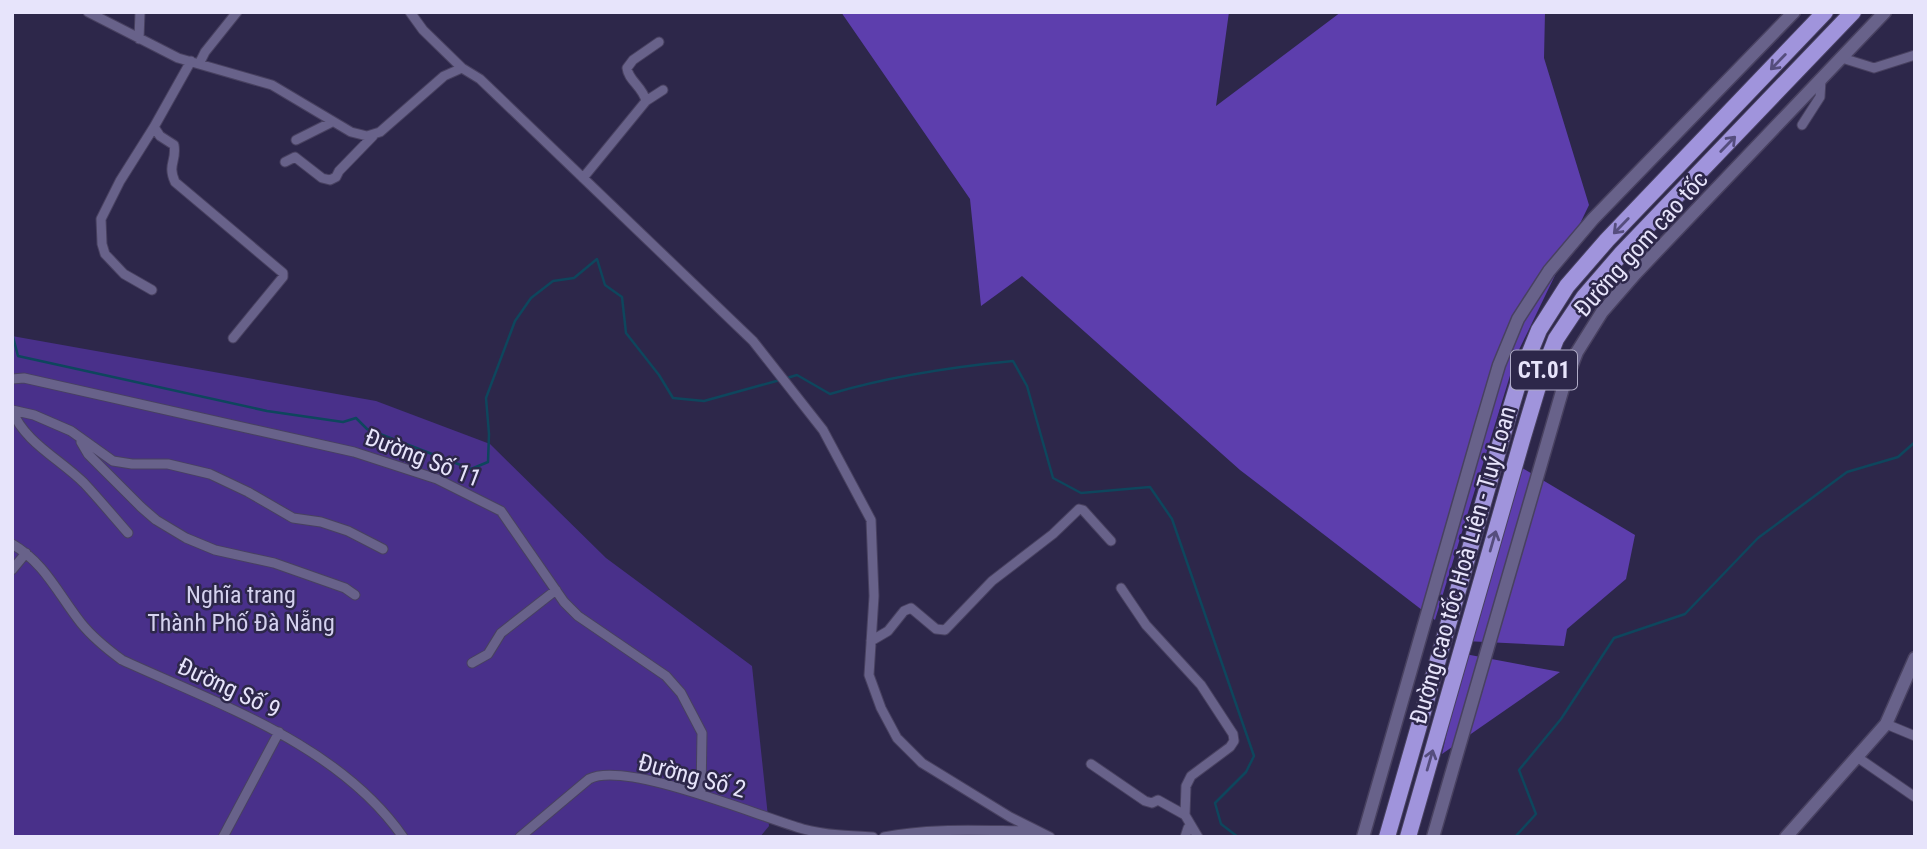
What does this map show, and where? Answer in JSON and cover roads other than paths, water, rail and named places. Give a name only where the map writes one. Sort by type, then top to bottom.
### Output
[{"type":"highway","name":"Đường cao tốc Hoà Liên - Tuý Loan","points":[[1389,830],[1521,374],[1539,330],[1567,286],[1607,240],[1825,12]]},
{"type":"highway","name":"Đường cao tốc Hoà Liên - Tuý Loan","points":[[1410,831],[1525,428],[1556,339],[1584,297],[1622,253],[1853,12]]},
{"type":"main road","name":"Đường gom cao tốc","points":[[1363,837],[1480,426],[1499,366],[1518,319],[1549,271],[1593,219],[1794,12]]},
{"type":"main road","name":"Đường gom cao tốc","points":[[1433,837],[1545,446],[1577,352],[1602,312],[1636,273],[1885,12]]},
{"type":"main road","points":[[1786,837],[1886,724],[1915,658]]},
{"type":"street","points":[[88,12],[139,40],[195,62],[272,85],[332,122],[359,135],[374,135]]},
{"type":"street","points":[[139,40],[140,12]]},
{"type":"street","points":[[411,12],[423,30],[462,68],[480,79],[752,341],[790,387],[823,430],[871,520],[874,596],[869,675],[881,708],[897,738],[922,763],[1050,837]]},
{"type":"street","points":[[152,290],[124,274],[105,254],[101,219],[120,181],[195,62],[235,13]]},
{"type":"street","points":[[646,101],[640,86],[628,74],[627,68],[633,60],[659,42]]},
{"type":"street","points":[[1842,58],[1874,68],[1915,55]]},
{"type":"street","points":[[285,162],[292,157],[299,159],[322,178],[330,180],[336,177],[374,135],[387,127],[444,76],[462,68]]},
{"type":"street","points":[[1802,125],[1820,97],[1821,80]]},
{"type":"street","points":[[583,178],[646,101],[663,90]]},
{"type":"street","points":[[296,140],[332,122]]},
{"type":"street","points":[[154,127],[160,136],[174,145],[170,171],[175,182],[283,273],[283,277],[233,338]]},
{"type":"street","name":"Đường Số 11","points":[[12,379],[23,377],[339,448],[437,479],[501,511],[556,590],[578,616],[666,676],[681,693],[702,733],[701,794]]},
{"type":"street","points":[[128,533],[84,483],[30,437],[17,423],[12,410],[34,415],[77,436],[113,461],[168,464],[210,474],[293,518],[321,522],[348,531],[383,549]]},
{"type":"street","points":[[77,436],[88,454],[141,507],[156,520],[186,538],[215,550],[274,563],[355,595]]},
{"type":"street","points":[[871,641],[888,631],[904,611],[911,608],[939,630],[948,628],[992,580],[1053,534],[1079,509],[1083,510],[1111,541]]},
{"type":"street","name":"Đường Số 9","points":[[12,544],[45,571],[82,624],[106,649],[122,660],[279,733],[333,766],[353,782],[404,837]]},
{"type":"street","points":[[12,570],[26,553]]},
{"type":"street","points":[[1121,588],[1146,625],[1201,685],[1233,734],[1234,741],[1230,747],[1188,780],[1185,815]]},
{"type":"street","points":[[472,663],[488,654],[501,633],[556,590]]},
{"type":"street","points":[[1886,724],[1915,736]]},
{"type":"street","points":[[223,837],[279,733]]},
{"type":"street","points":[[1857,757],[1915,797]]},
{"type":"street","points":[[1091,764],[1145,801],[1152,803],[1158,800],[1185,815],[1198,837]]},
{"type":"street","name":"Đường Số 2","points":[[520,837],[589,779],[601,775],[641,779],[701,794],[807,830],[873,837]]},
{"type":"street","points":[[884,837],[903,833],[947,831],[1038,831]]},
{"type":"waterway","points":[[12,333],[18,356],[267,411],[343,422],[356,418],[367,429],[471,469],[488,462],[486,398],[515,321],[531,298],[553,281],[574,278],[597,259],[605,285],[622,297],[626,333],[659,375],[673,398],[704,401],[780,380]]},
{"type":"waterway","points":[[787,378],[797,375],[830,394],[921,373],[1013,361],[1027,386],[1053,478],[1081,493],[1150,487],[1172,519],[1254,756],[1246,772],[1215,803],[1221,824],[1238,837]]},
{"type":"waterway","points":[[1515,837],[1536,814],[1519,770],[1561,719],[1614,638],[1685,614],[1758,538],[1847,472],[1898,457],[1915,442]]},
{"type":"park label","name":"Nghĩa trang Thành Phố Đà Nẵng","points":[[241,609]]}]
